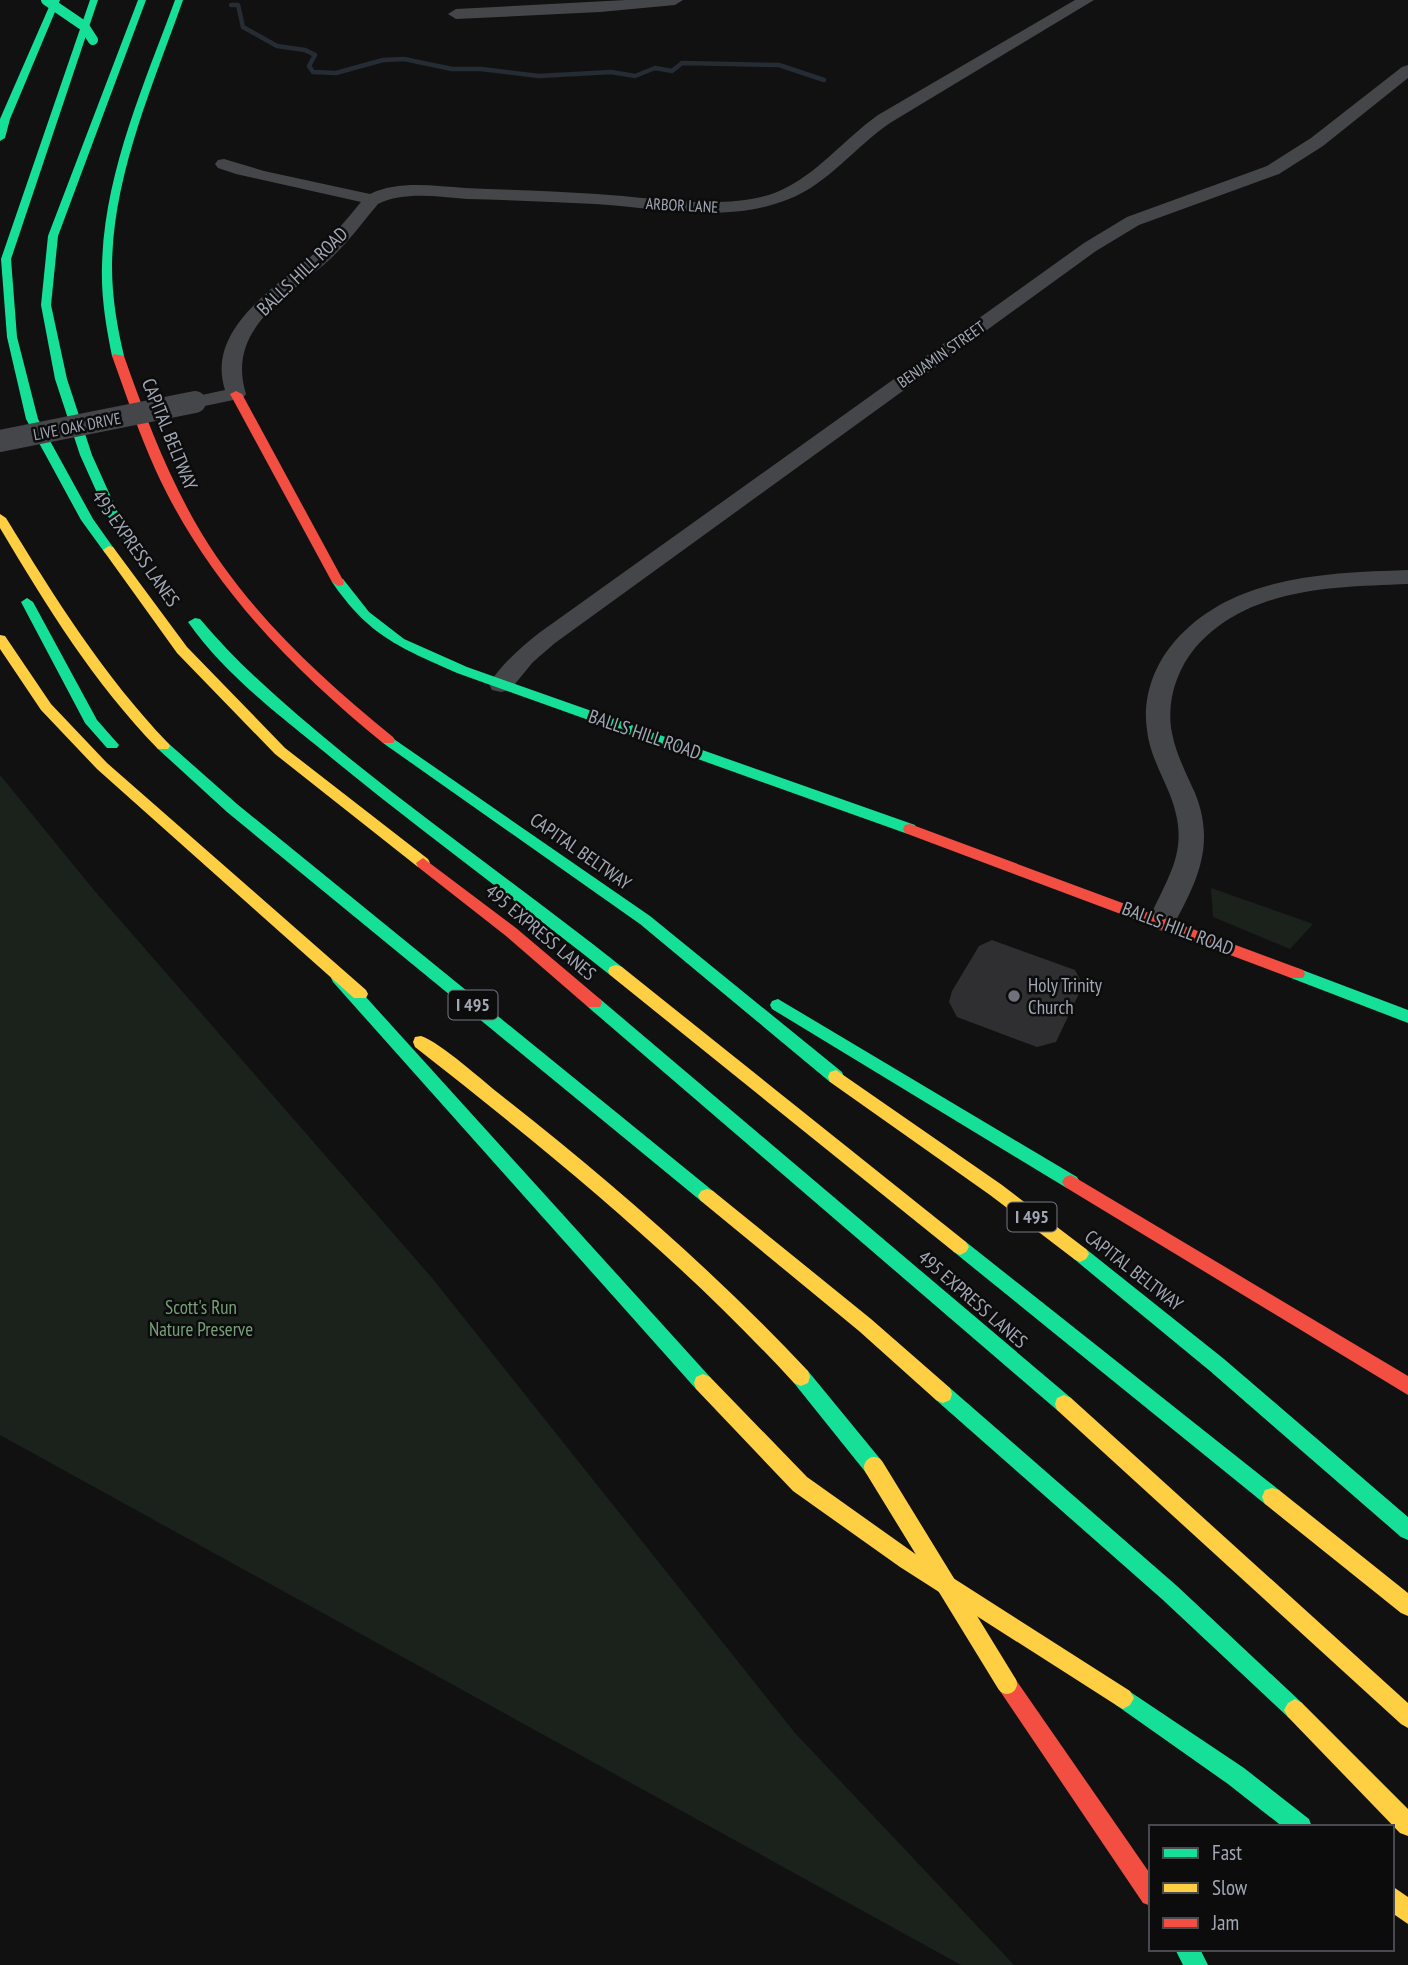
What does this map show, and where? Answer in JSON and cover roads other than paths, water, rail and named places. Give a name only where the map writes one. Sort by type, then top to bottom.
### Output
[{"type":"main road","points":[[6,259],[86,70],[93,40],[84,26],[46,0]]},
{"type":"main road","points":[[0,138],[5,119],[56,0]]},
{"type":"main road","points":[[53,236],[64,164],[101,67],[107,30],[102,19],[75,0]]},
{"type":"main road","name":"495 EXPRESS LANES","points":[[94,0],[6,259],[12,337],[32,419],[87,520],[182,650],[280,751],[511,932],[1079,1417],[1408,1717]]},
{"type":"main road","name":"495 EXPRESS LANES","points":[[142,0],[53,236],[46,306],[61,379],[86,455],[113,515],[142,555]]},
{"type":"main road","name":"CAPITAL BELTWAY","points":[[179,0],[115,192],[107,284],[110,321],[117,354],[145,437],[171,494],[215,567],[256,619],[327,690],[447,784],[644,919],[836,1077],[1018,1206],[1157,1315],[1408,1530]]},
{"type":"main road","name":"BALLS HILL ROAD","points":[[236,394],[324,558],[353,604],[399,642],[422,654],[501,684],[775,779],[1162,921],[1408,1017]]},
{"type":"main road","points":[[0,519],[24,596],[54,657],[92,723],[126,760]]},
{"type":"main road","name":"I 495","points":[[0,519],[68,627],[116,693],[169,751],[318,879],[865,1325],[1170,1593],[1296,1711],[1408,1825]]},
{"type":"main road","name":"495 EXPRESS LANES","points":[[187,613],[211,642],[270,698],[367,781],[587,948],[1408,1606]]},
{"type":"main road","points":[[0,639],[13,662],[80,745],[135,798],[226,874],[339,978],[567,1157],[748,1317],[835,1414],[874,1467],[1007,1684],[1149,1892]]},
{"type":"main road","points":[[151,788],[226,874]]},
{"type":"main road","points":[[644,919],[743,984],[1408,1386]]},
{"type":"main road","points":[[339,978],[708,1388],[800,1484],[907,1560],[1125,1699],[1236,1776],[1298,1825]]},
{"type":"main road","points":[[1394,1899],[1408,1913]]},
{"type":"street","points":[[456,14],[600,7],[675,0]]},
{"type":"street","name":"ARBOR LANE","points":[[224,164],[267,177],[372,200],[384,194],[418,191],[596,199],[692,207],[734,207],[762,203],[807,184],[861,135],[884,119],[1086,0]]},
{"type":"street","name":"BENJAMIN STREET","points":[[501,684],[525,656],[547,638],[1090,247],[1133,221],[1273,170],[1317,142],[1408,70]]},
{"type":"street","name":"BALLS HILL ROAD","points":[[236,394],[230,374],[234,349],[257,313],[334,245],[372,200]]},
{"type":"street","name":"LIVE OAK DRIVE","points":[[0,441],[236,394]]},
{"type":"street","points":[[1162,921],[1191,856],[1193,833],[1188,810],[1165,757],[1159,730],[1158,707],[1162,685],[1171,663],[1184,644],[1202,626],[1224,611],[1274,590],[1316,582],[1408,577]]},
{"type":"waterway","points":[[231,5],[238,5],[243,27],[277,46],[305,50],[315,55],[309,66],[313,72],[336,73],[383,60],[404,59],[452,69],[481,69],[539,76],[611,72],[635,76],[655,68],[672,71],[682,63],[779,65],[824,80]]},
{"type":"place","name":"Holy Trinity Church","points":[[1014,996]]},
{"type":"park label","name":"Scott's Run Nature Preserve","points":[[201,1318]]}]
